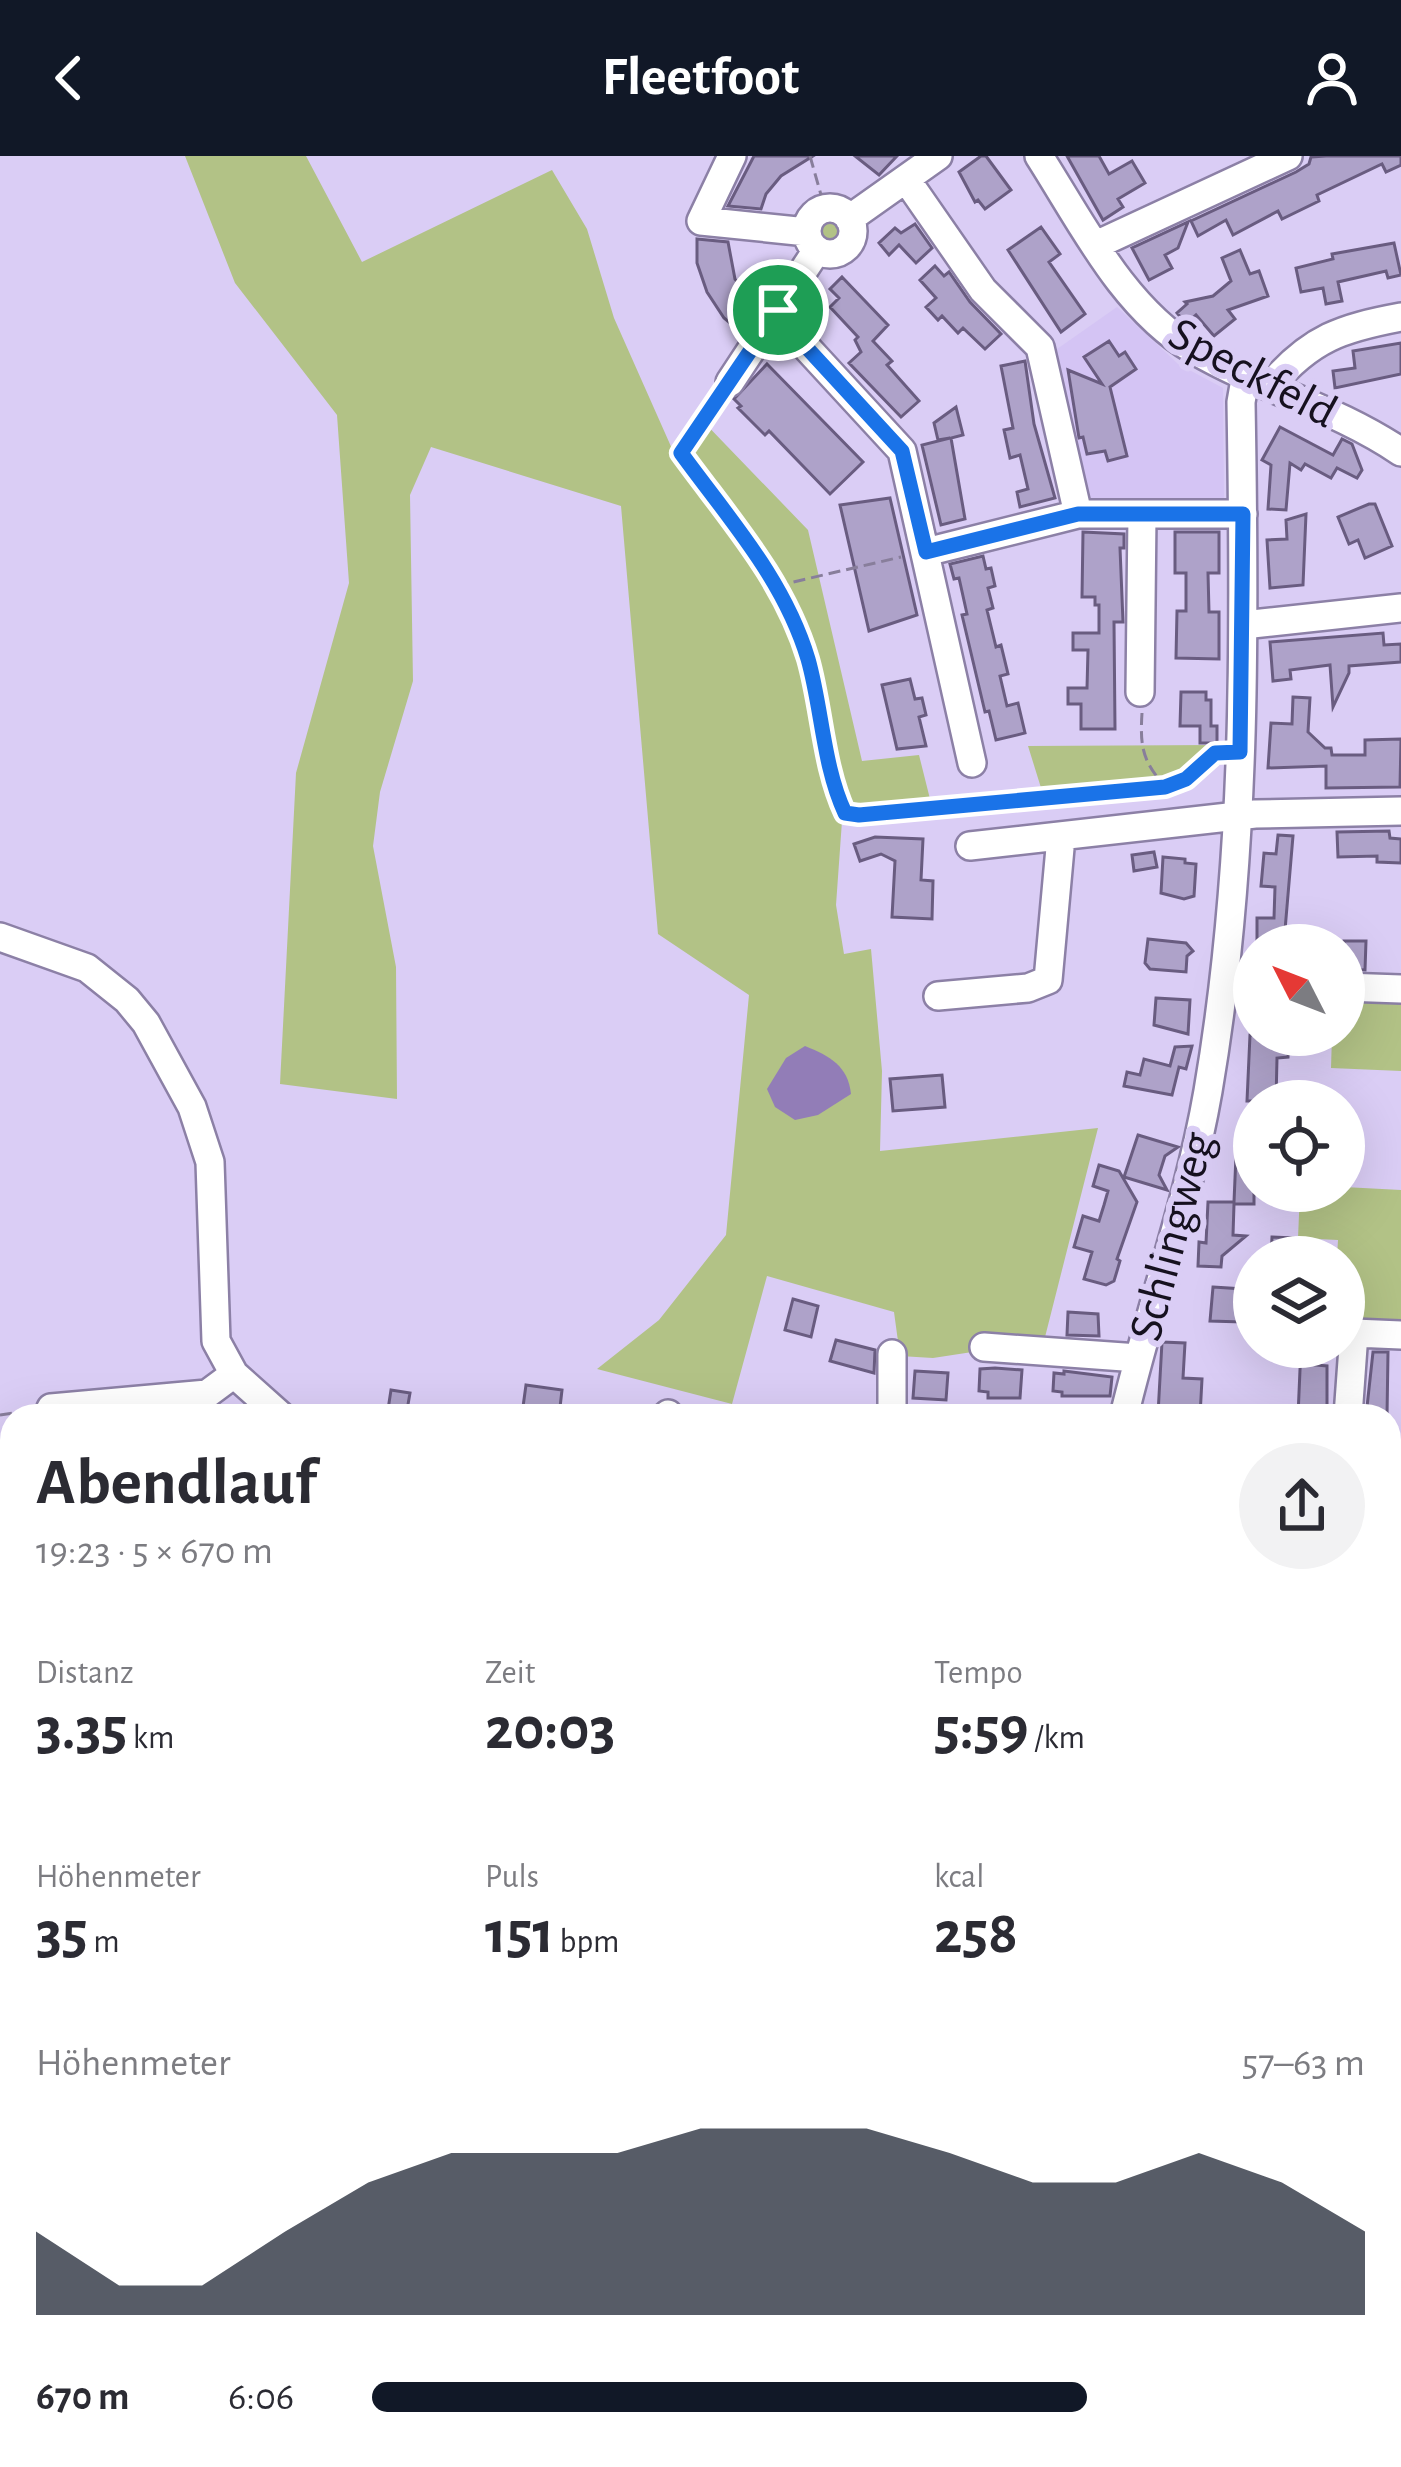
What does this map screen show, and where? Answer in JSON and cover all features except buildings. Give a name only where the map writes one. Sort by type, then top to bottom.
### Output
[{"type":"street","points":[[732,156],[701,221],[812,241],[831,254],[846,248],[853,234],[837,214]]},
{"type":"street","name":"Speckfeld","points":[[1039,156],[1122,283],[1156,320],[1192,349],[1337,414],[1401,452]]},
{"type":"street","points":[[1096,245],[1288,156]]},
{"type":"street","points":[[730,382],[812,241],[812,217],[837,214],[906,179],[931,158]]},
{"type":"street","points":[[906,179],[983,290],[1040,346],[1078,514]]},
{"type":"street","points":[[1259,379],[1319,340],[1401,316]]},
{"type":"street","points":[[808,349],[902,451],[972,763]]},
{"type":"street","name":"Schlingweg","points":[[1127,1404],[1185,1196],[1208,1095],[1221,1002],[1240,752],[1240,402],[1259,379]]},
{"type":"street","points":[[926,552],[1078,514],[1243,514]]},
{"type":"street","points":[[1140,692],[1142,515]]},
{"type":"street","points":[[1243,625],[1401,608]]},
{"type":"street","points":[[970,845],[1255,814],[1401,811]]},
{"type":"street","points":[[938,996],[1028,988],[1048,980],[1061,837]]},
{"type":"street","points":[[0,937],[66,958],[105,981],[146,1023],[175,1071],[203,1132],[210,1162],[216,1341],[233,1375],[267,1404]]},
{"type":"street","points":[[1365,988],[1401,989]]},
{"type":"street","points":[[1349,1404],[1354,1333],[1401,1335]]},
{"type":"street","points":[[984,1347],[1138,1358]]},
{"type":"street","points":[[892,1354],[892,1404]]},
{"type":"street","points":[[120,1404],[206,1394],[233,1375]]},
{"type":"path","points":[[809,156],[837,214]]},
{"type":"path","points":[[730,382],[681,453],[752,546],[776,586],[808,659],[845,813],[1165,787],[1186,779],[1215,753],[1240,752]]},
{"type":"path","points":[[776,586],[926,552]]},
{"type":"path","points":[[1140,692],[1140,746],[1148,768],[1165,787]]},
{"type":"shaded area","points":[[1117,307],[1178,364],[1223,388],[1224,503],[1090,507],[1050,354]]},
{"type":"shaded area","points":[[805,1046],[836,1063],[851,1094],[818,1115],[795,1120],[775,1107],[767,1089],[786,1058]]},
{"type":"green space","points":[[185,156],[306,156],[362,262],[552,170],[587,229],[614,318],[673,451],[699,417],[808,530],[862,761],[919,755],[933,811],[842,821],[836,905],[844,954],[871,949],[882,1071],[880,1151],[1098,1128],[1044,1341],[933,1358],[900,1356],[894,1312],[767,1276],[732,1404],[597,1369],[659,1320],[726,1235],[749,995],[658,934],[621,506],[431,447],[410,495],[413,681],[380,792],[373,846],[396,967],[397,1099],[280,1084],[296,773],[349,583],[337,415],[235,283]]},
{"type":"green space","points":[[830,216],[841,220],[845,231],[841,242],[830,246],[819,242],[815,231],[819,220]]},
{"type":"green space","points":[[1214,745],[1184,774],[1168,779],[1042,791],[1028,746]]},
{"type":"green space","points":[[1365,994],[1401,995],[1401,1071],[1331,1068],[1331,1056],[1365,1056]]},
{"type":"green space","points":[[1365,1188],[1401,1190],[1401,1327],[1365,1326],[1365,1236],[1298,1236],[1299,1212],[1365,1212]]},
{"type":"route","points":[[778,310],[806,336],[808,349],[902,451],[926,552],[1078,514],[1243,514],[1240,752],[1215,753],[1186,779],[1165,787],[845,813],[808,659],[792,616],[752,546],[681,453],[778,310]]}]
